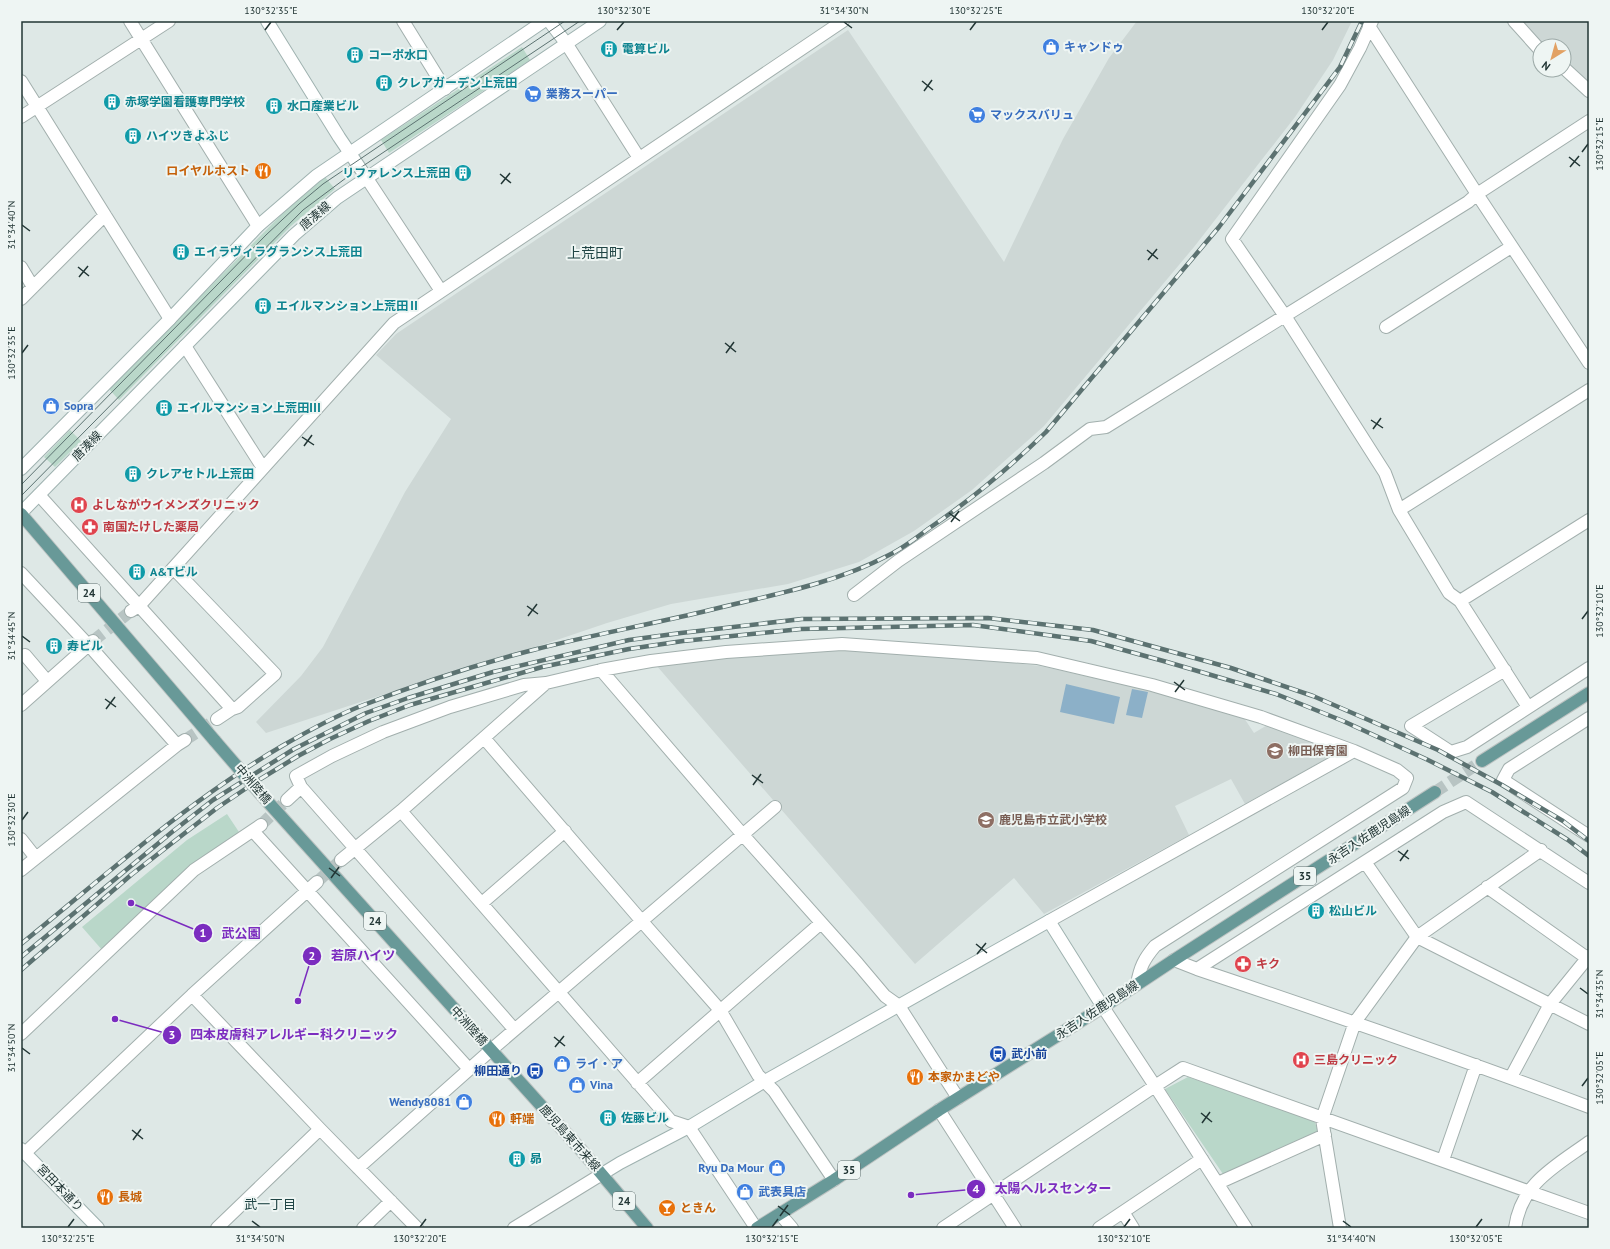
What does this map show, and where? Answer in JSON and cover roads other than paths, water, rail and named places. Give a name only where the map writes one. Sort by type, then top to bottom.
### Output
[{"type":"main road","name":"中洲陸橋","points":[[21,514],[259,792],[491,1050]]},
{"type":"main road","points":[[1482,761],[1589,693]]},
{"type":"main road","name":"永吉入佐鹿児島線","points":[[756,1228],[834,1180],[939,1110],[1103,1007],[1436,792]]},
{"type":"main road","name":"鹿児島東市来線","points":[[491,1050],[602,1174],[647,1228]]},
{"type":"street","points":[[130,21],[258,226]]},
{"type":"street","points":[[21,116],[169,21]]},
{"type":"street","points":[[267,21],[349,153],[441,291]]},
{"type":"street","points":[[403,21],[445,89]]},
{"type":"street","points":[[21,469],[170,319],[258,226],[310,181],[544,21]]},
{"type":"street","points":[[549,21],[566,43],[638,158]]},
{"type":"street","name":"唐湊線","points":[[21,514],[294,235],[337,198],[600,21]]},
{"type":"street","points":[[135,608],[173,568],[394,323],[842,21]]},
{"type":"street","points":[[1514,21],[1532,41]]},
{"type":"street","points":[[1370,23],[1476,194],[1589,363]]},
{"type":"street","points":[[1370,23],[1360,48],[1340,85],[1232,239],[1285,316],[1385,473],[1399,510],[1449,593],[1460,601],[1528,707]]},
{"type":"street","points":[[1572,75],[1589,91]]},
{"type":"street","points":[[21,81],[170,319]]},
{"type":"street","points":[[854,595],[898,561],[1044,463],[1090,429],[1106,427],[1468,202],[1476,194],[1589,121]]},
{"type":"street","points":[[21,299],[105,215]]},
{"type":"street","points":[[1386,327],[1511,247]]},
{"type":"street","points":[[21,267],[33,287]]},
{"type":"street","points":[[185,346],[263,468]]},
{"type":"street","points":[[1399,510],[1589,390]]},
{"type":"street","points":[[39,495],[135,608],[232,708]]},
{"type":"street","points":[[1460,601],[1589,520]]},
{"type":"street","points":[[173,568],[275,674],[238,707],[232,708],[217,719]]},
{"type":"street","points":[[21,573],[91,643],[181,743],[21,870]]},
{"type":"street","points":[[21,705],[91,643]]},
{"type":"street","points":[[514,1029],[301,787],[296,776],[332,756],[383,732],[450,707],[524,686],[546,683],[601,670],[651,661],[726,652],[842,644],[1037,658],[1152,685],[1261,717],[1354,751],[1397,770],[1407,778],[1403,788],[1155,946],[1144,959],[1139,971],[1137,984]]},
{"type":"street","points":[[25,654],[47,682]]},
{"type":"street","points":[[1505,670],[1411,726],[1451,752],[1467,746],[1589,668]]},
{"type":"street","points":[[601,670],[743,835],[885,996],[899,1006],[958,1098]]},
{"type":"street","points":[[341,860],[401,810],[546,683]]},
{"type":"street","points":[[1589,718],[1509,769],[1502,780],[1589,836]]},
{"type":"street","points":[[484,738],[641,921],[720,1010],[758,1075],[774,1091],[834,1180]]},
{"type":"street","points":[[514,1228],[620,1163],[689,1127],[765,1081],[1354,751]]},
{"type":"street","points":[[288,800],[301,787]]},
{"type":"street","points":[[1197,970],[1443,812],[1466,802],[1589,883]]},
{"type":"street","points":[[358,1168],[514,1029],[775,807]]},
{"type":"street","points":[[401,810],[560,991],[671,1121],[689,1127],[756,1228]]},
{"type":"street","points":[[21,1034],[194,870],[257,828],[307,891],[469,1069]]},
{"type":"street","points":[[482,903],[565,831]]},
{"type":"street","points":[[21,839],[36,858]]},
{"type":"street","points":[[1340,1228],[1322,1119],[1355,1022],[1417,936],[1541,850]]},
{"type":"street","points":[[1365,862],[1417,936],[1589,1024]]},
{"type":"street","points":[[22,1153],[192,995],[317,882]]},
{"type":"street","points":[[1487,887],[1588,957],[1550,1004],[1511,1077]]},
{"type":"street","points":[[1049,921],[1246,1228]]},
{"type":"street","points":[[637,1083],[821,923]]},
{"type":"street","points":[[1174,960],[1197,970],[1476,1064],[1589,1107]]},
{"type":"street","points":[[192,995],[417,1228]]},
{"type":"street","points":[[1443,1160],[1476,1064]]},
{"type":"street","points":[[943,1228],[995,1195],[1183,1068],[1322,1119],[1443,1160],[1589,1213]]},
{"type":"street","points":[[939,1110],[1015,1228]]},
{"type":"street","points":[[217,1228],[320,1129]]},
{"type":"street","points":[[1218,1184],[1325,1135]]},
{"type":"street","points":[[1515,1228],[1517,1214],[1528,1191],[1542,1176],[1589,1142]]},
{"type":"street","name":"宮田本通り","points":[[22,1153],[98,1228]]},
{"type":"street","points":[[1099,1228],[1202,1159]]},
{"type":"street","points":[[363,1228],[391,1201]]},
{"type":"street","points":[[1123,1212],[1133,1228]]},
{"type":"street","points":[[780,1214],[792,1228]]},
{"type":"water","points":[[1066,684],[1120,697],[1114,724],[1060,712]]},
{"type":"water","points":[[1132,689],[1148,692],[1142,718],[1126,715]]},
{"type":"tunnel","points":[[93,641],[131,611]]},
{"type":"tunnel","points":[[185,740],[217,719]]},
{"type":"tunnel","points":[[1435,792],[1482,761]]},
{"type":"tunnel","points":[[261,825],[287,800]]},
{"type":"tunnel","points":[[317,882],[341,860]]},
{"type":"tram line","points":[[21,485],[266,235],[299,204],[323,184],[565,21]]},
{"type":"tram line","points":[[21,496],[303,210],[354,172],[580,21]]},
{"type":"railway","points":[[21,944],[148,840],[214,790],[247,767],[282,746],[340,715],[425,683],[511,656],[577,639],[802,588],[846,574],[868,565],[909,543],[989,483],[1046,432],[1219,227],[1340,67],[1362,21]]},
{"type":"railway","points":[[21,957],[213,800],[294,749],[366,713],[408,698],[493,672],[629,640],[802,619],[988,618],[1093,630],[1231,668],[1313,696],[1438,750],[1563,821],[1589,841]]},
{"type":"railway","points":[[21,970],[131,875],[217,808],[298,756],[369,721],[410,705],[542,667],[629,649],[683,641],[801,629],[973,625],[1091,641],[1167,662],[1276,694],[1343,721],[1426,759],[1492,792],[1568,840],[1589,856]]},
{"type":"place","name":"キャンドゥ","points":[[1051,47]]},
{"type":"place","name":"電算ビル","points":[[609,49]]},
{"type":"place","name":"コーポ水口","points":[[355,55]]},
{"type":"place","name":"クレアガーデン上荒田","points":[[384,83]]},
{"type":"place","name":"業務スーパー","points":[[533,94]]},
{"type":"place","name":"赤塚学園看護専門学校","points":[[112,102]]},
{"type":"place","name":"水口産業ビル","points":[[274,106]]},
{"type":"place","name":"マックスバリュ","points":[[977,115]]},
{"type":"place","name":"ハイツきよふじ","points":[[133,136]]},
{"type":"place","name":"ロイヤルホスト","points":[[263,171]]},
{"type":"place","name":"リファレンス上荒田","points":[[463,173]]},
{"type":"place","name":"エイラヴィラグランシス上荒田","points":[[181,252]]},
{"type":"place","name":"エイルマンション上荒田Ⅱ","points":[[263,306]]},
{"type":"place","name":"Sopra","points":[[51,406]]},
{"type":"place","name":"エイルマンション上荒田Ⅲ","points":[[164,408]]},
{"type":"place","name":"クレアセトル上荒田","points":[[133,474]]},
{"type":"place","name":"よしながウイメンズクリニック","points":[[79,505]]},
{"type":"place","name":"南国たけした薬局","points":[[90,527]]},
{"type":"place","name":"A&Tビル","points":[[137,572]]},
{"type":"place","name":"寿ビル","points":[[54,646]]},
{"type":"place","name":"柳田保育園","points":[[1275,751]]},
{"type":"place","name":"鹿児島市立武小学校","points":[[986,820]]},
{"type":"place","name":"武公園","points":[[131,903]]},
{"type":"place","name":"松山ビル","points":[[1316,911]]},
{"type":"place","name":"キク","points":[[1243,964]]},
{"type":"place","name":"若原ハイツ","points":[[298,1001]]},
{"type":"place","name":"四本皮膚科アレルギー科クリニック","points":[[115,1019]]},
{"type":"place","name":"武小前","points":[[998,1054]]},
{"type":"place","name":"三島クリニック","points":[[1301,1060]]},
{"type":"place","name":"ライ・ア","points":[[562,1064]]},
{"type":"place","name":"柳田通り","points":[[535,1071]]},
{"type":"place","name":"本家かまどや","points":[[915,1077]]},
{"type":"place","name":"Vina","points":[[577,1085]]},
{"type":"place","name":"Wendy8081","points":[[464,1102]]},
{"type":"place","name":"佐藤ビル","points":[[608,1118]]},
{"type":"place","name":"軒端","points":[[497,1119]]},
{"type":"place","name":"昴","points":[[517,1159]]},
{"type":"place","name":"Ryu Da Mour","points":[[777,1168]]},
{"type":"place","name":"武表具店","points":[[745,1192]]},
{"type":"place","name":"太陽ヘルスセンター","points":[[911,1195]]},
{"type":"place","name":"長城","points":[[105,1197]]},
{"type":"place","name":"ときん","points":[[667,1208]]},
{"type":"district","name":"上荒田町","points":[[595,253]]},
{"type":"district","name":"武一丁目","points":[[270,1204]]}]
